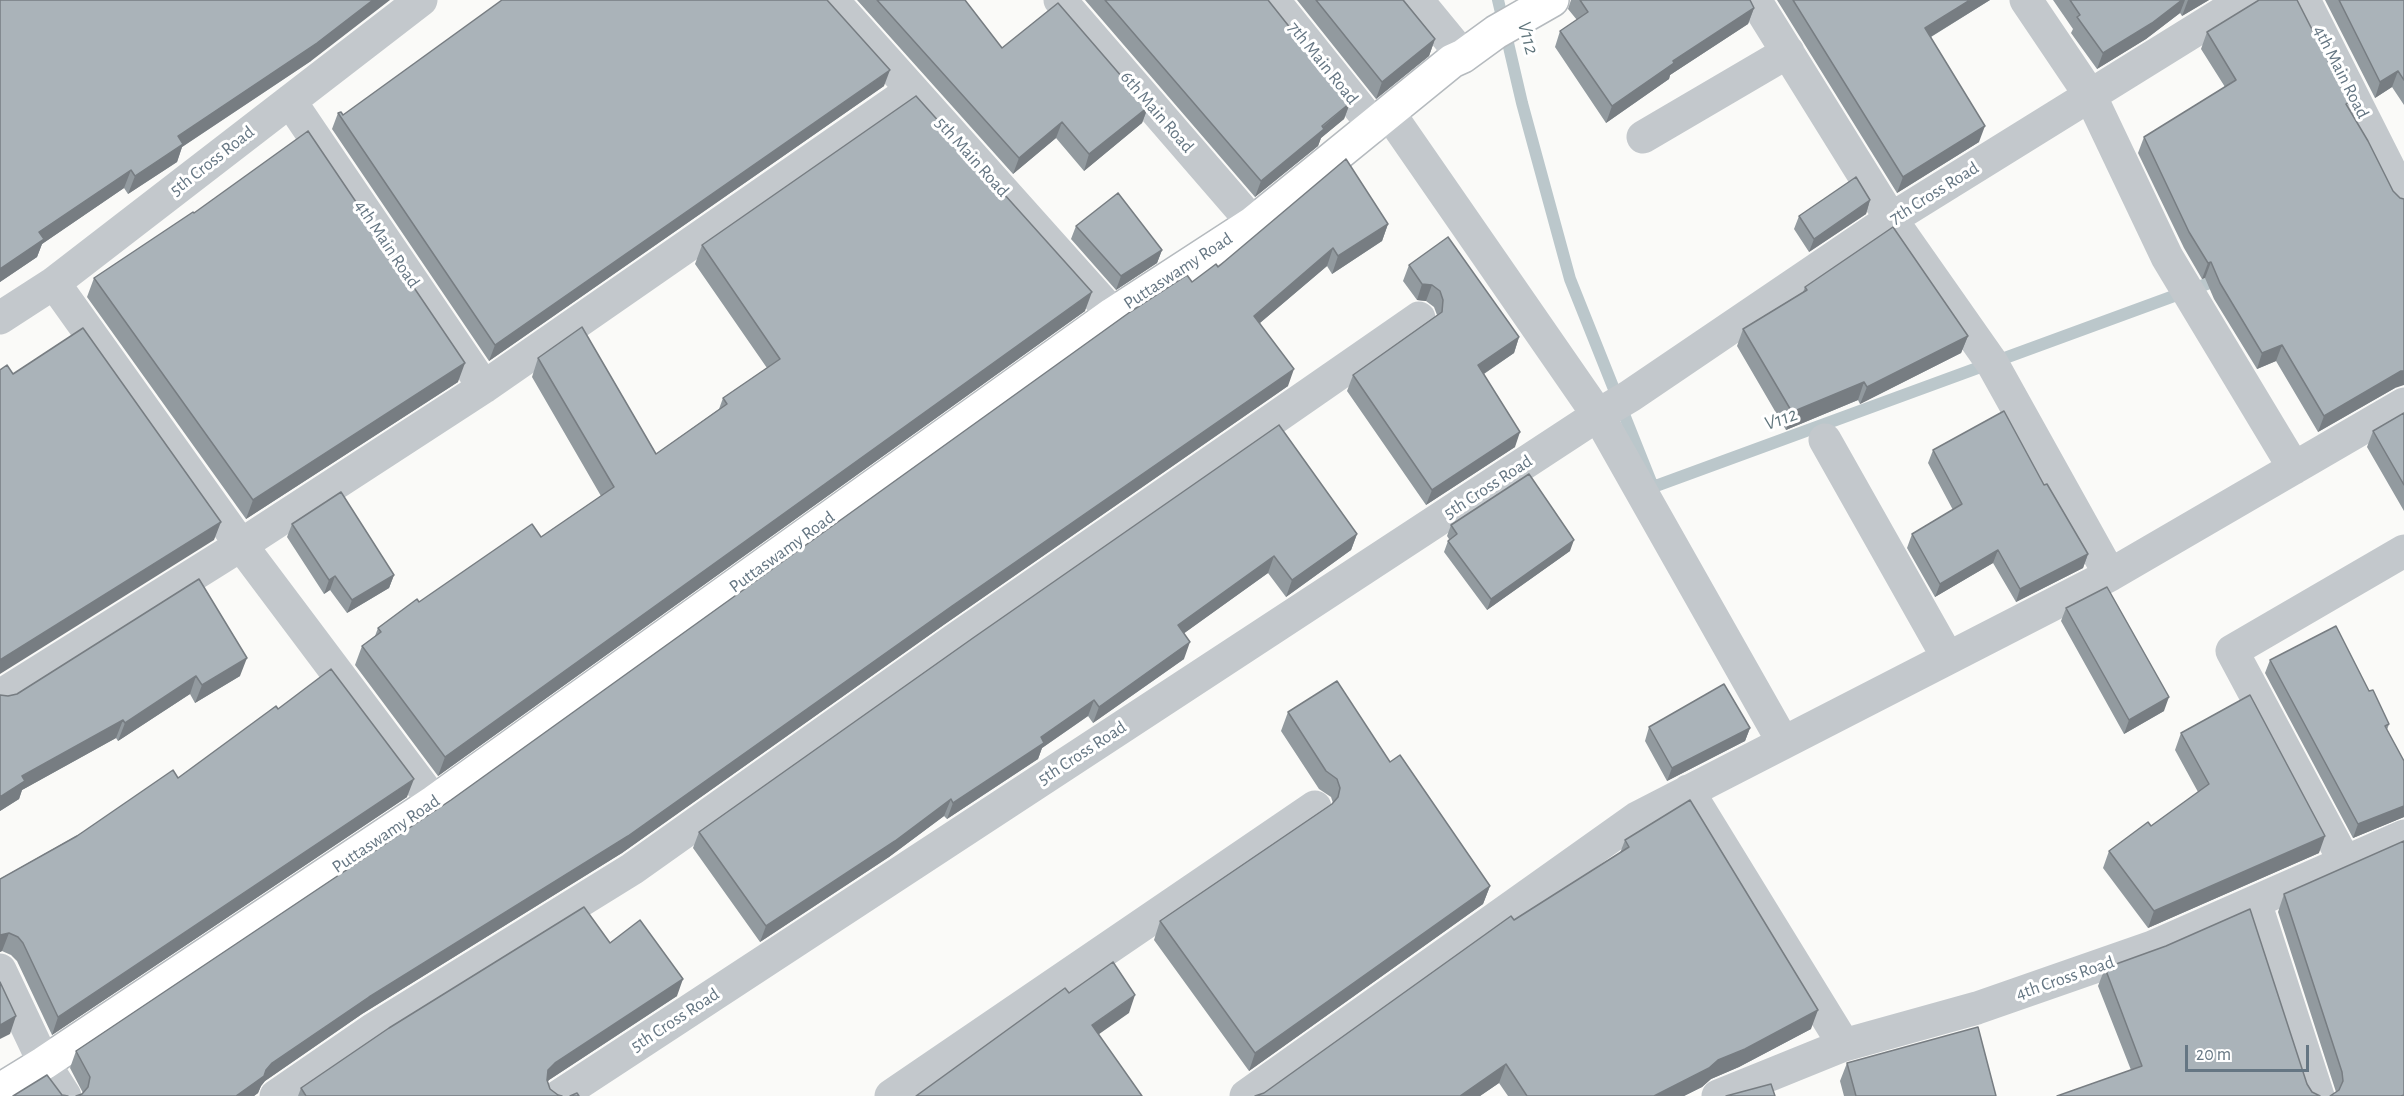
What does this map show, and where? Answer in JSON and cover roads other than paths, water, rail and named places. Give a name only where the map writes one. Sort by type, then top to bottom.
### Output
[{"type":"main road","name":"Puttaswamy Road","points":[[0,1090],[44,1063],[434,802],[1113,314],[1252,223],[1452,61],[1463,56],[1496,32],[1549,2]]},
{"type":"street","name":"5th Cross Road","points":[[0,318],[54,283],[421,0]]},
{"type":"street","name":"5th Main Road","points":[[832,0],[1113,314]]},
{"type":"street","name":"6th Main Road","points":[[1060,0],[1252,223]]},
{"type":"street","name":"7th Main Road","points":[[1273,0],[1381,119],[1611,407],[1783,742]]},
{"type":"street","points":[[1416,0],[1463,56]]},
{"type":"street","points":[[1755,0],[1892,219],[1992,363],[2110,575]]},
{"type":"street","points":[[2026,0],[2090,95],[2167,257],[2294,468]]},
{"type":"street","name":"7th Cross Road","points":[[1611,407],[1892,219],[2244,0]]},
{"type":"street","name":"4th Main Road","points":[[2304,0],[2404,198]]},
{"type":"street","points":[[1643,136],[1788,52]]},
{"type":"street","points":[[0,696],[241,546],[484,387],[912,90]]},
{"type":"street","name":"4th Main Road","points":[[290,101],[484,387]]},
{"type":"street","points":[[54,283],[241,546],[434,802]]},
{"type":"street","points":[[276,1096],[372,1030],[632,868],[956,639],[1419,318]]},
{"type":"street","points":[[1246,1096],[1637,818],[2110,575],[2404,404]]},
{"type":"street","name":"5th Cross Road","points":[[559,1096],[1611,407]]},
{"type":"street","points":[[1825,440],[1948,658]]},
{"type":"street","points":[[2345,862],[2232,651],[2404,551]]},
{"type":"street","points":[[1688,791],[1844,1046]]},
{"type":"street","points":[[891,1096],[1315,807]]},
{"type":"street","name":"4th Cross Road","points":[[1718,1096],[1844,1046],[1977,1008],[2130,955],[2404,836]]},
{"type":"street","points":[[2255,902],[2318,1096]]},
{"type":"street","points":[[0,970],[44,1063],[65,1096]]},
{"type":"waterway","name":"V112","points":[[1498,0],[1522,103],[1570,279],[1653,487],[2223,278]]}]
